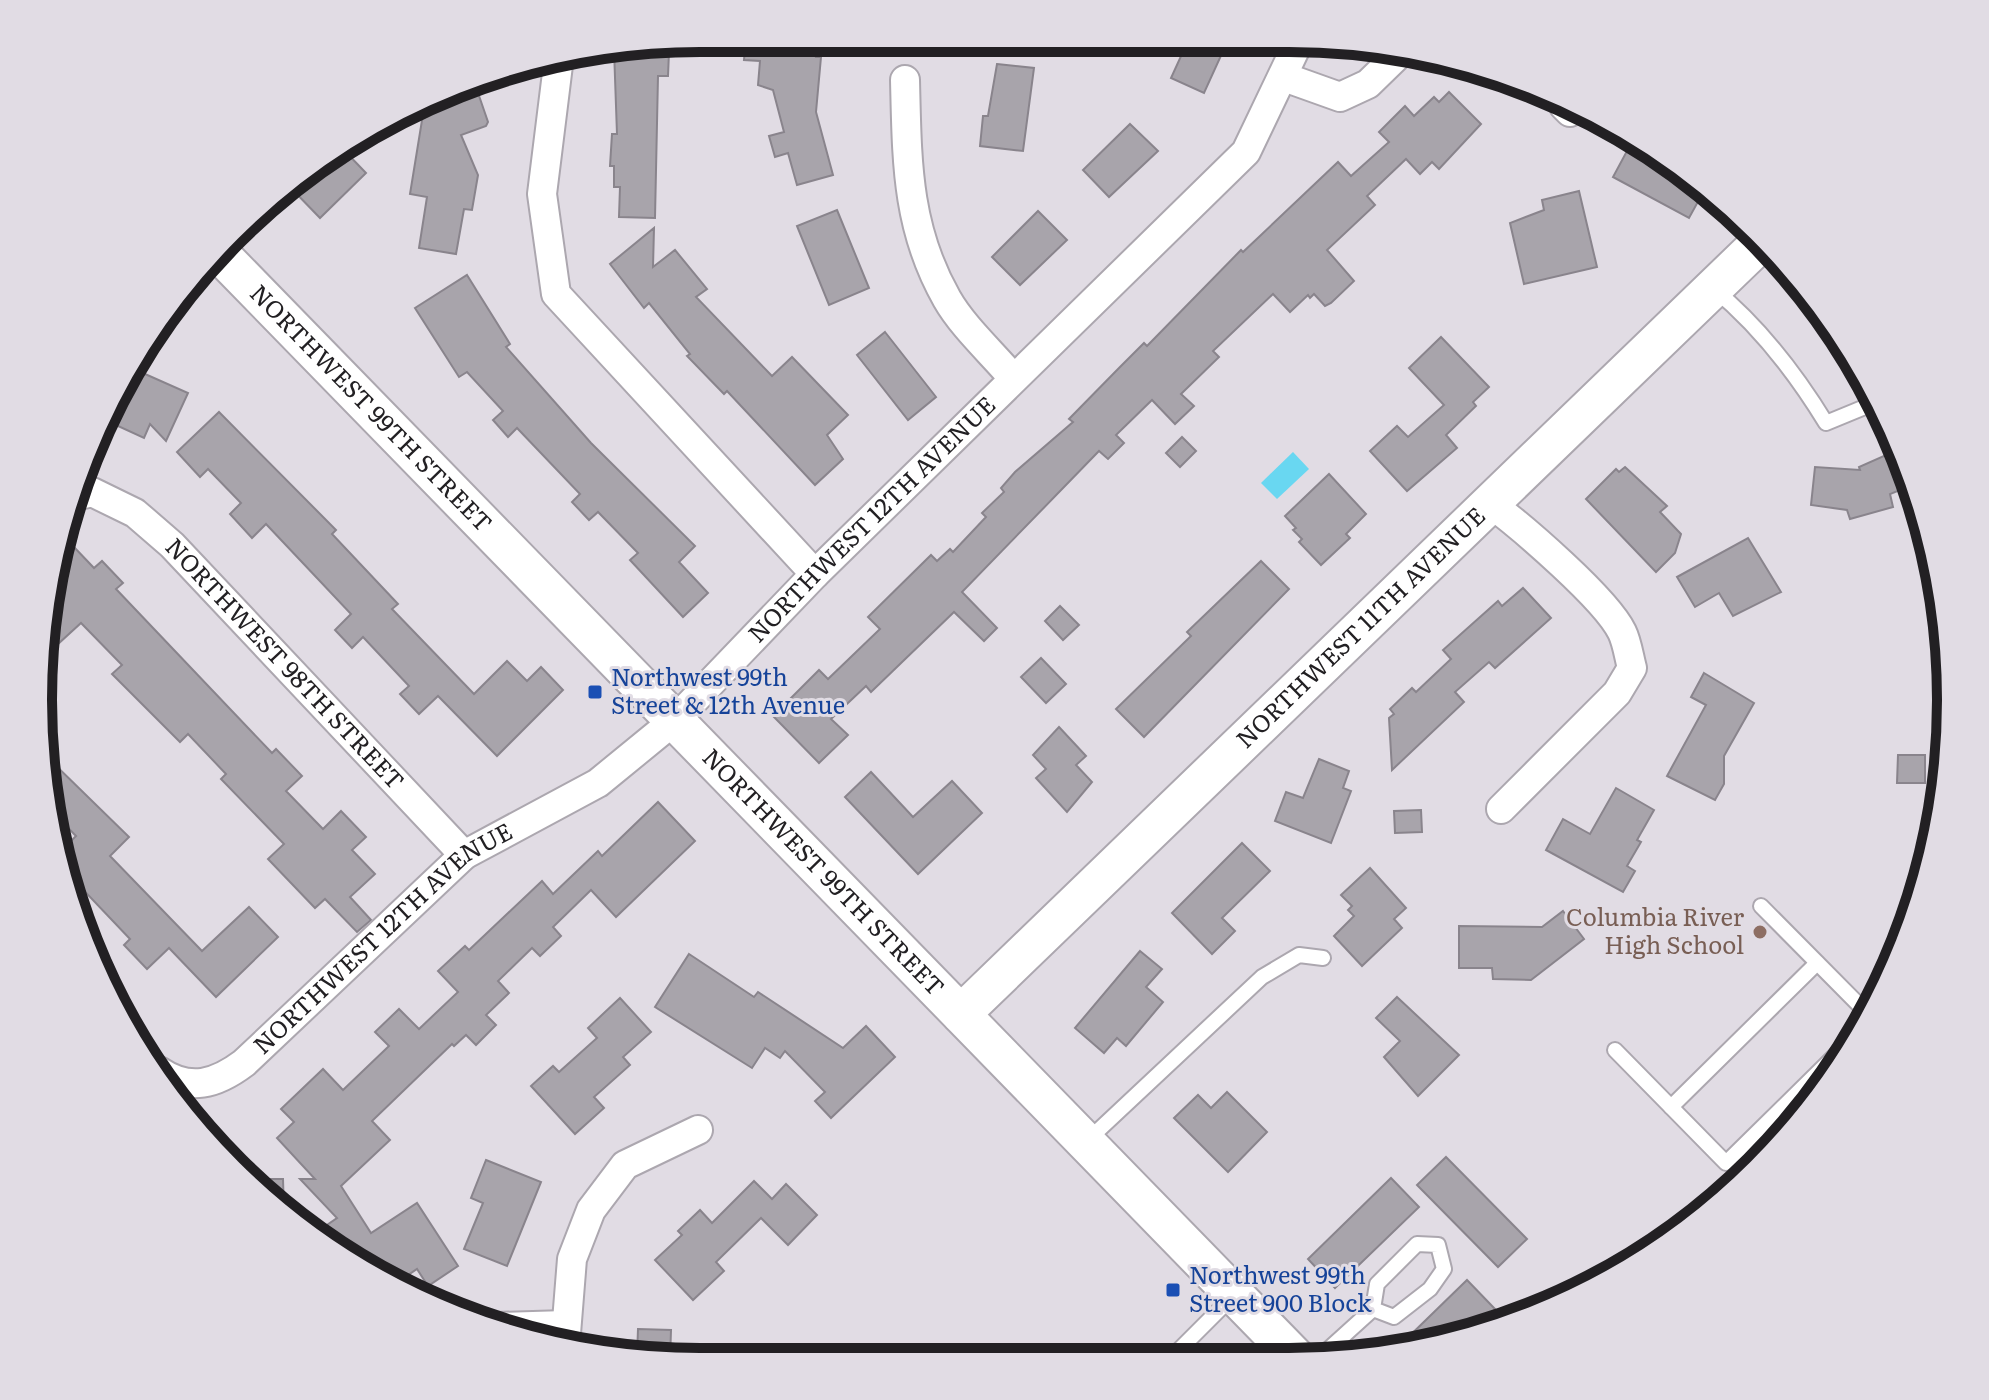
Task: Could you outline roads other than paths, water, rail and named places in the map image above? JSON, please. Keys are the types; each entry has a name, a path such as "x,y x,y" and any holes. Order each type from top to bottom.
{"main road":[{"name":"NORTHWEST 11TH AVENUE","path":"961,1014 1754,249"},
{"name":"NORTHWEST 99TH STREET","path":"225,260 1286,1348"}],"street":[{"name":"NORTHWEST 12TH AVENUE","path":"175,1080 197,1084 223,1079 244,1063 464,855 598,783 675,720 815,574 1246,152 1294,52"},
{"path":"1284,77 1340,97 1368,84 1392,61"},
{"path":"558,68 542,194 556,294 815,574"},
{"path":"905,80 907,182 919,238 948,301 1013,378"},
{"name":"NORTHWEST 98TH STREET","path":"85,494 135,513 172,545 464,855"},
{"path":"1491,504 1518,524 1603,606 1622,632 1632,668 1617,693 1501,809"},
{"path":"566,1334 572,1259 591,1210 625,1165 698,1130"}],"lane":[{"path":"1713,288 1737,308 1803,385 1826,423 1866,406"},
{"path":"1761,906 1860,1006"},
{"path":"1084,1143 1262,977 1299,955 1323,958"},
{"path":"1671,1107 1817,963"},
{"path":"1615,1050 1726,1163 1821,1069"},
{"path":"1331,1347 1373,1309 1377,1284 1417,1244 1438,1245 1444,1269 1430,1289 1394,1317 1373,1309"},
{"path":"1181,1348 1234,1296"}],"water":[{"path":"1293,452 1309,469 1277,499 1261,483"}],"place":[{"name":"Northwest 99th Street & 12th Avenue","path":"595,692"},
{"name":"Columbia River High School","path":"1760,932"},
{"name":"Northwest 99th Street 900 Block","path":"1173,1290"}]}
